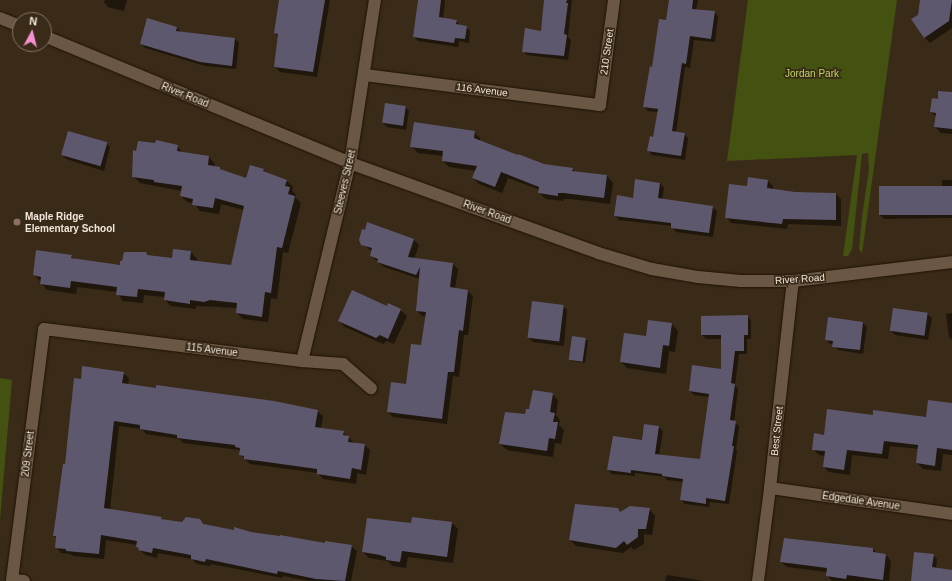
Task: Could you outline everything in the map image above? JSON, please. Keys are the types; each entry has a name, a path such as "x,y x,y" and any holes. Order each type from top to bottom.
{"street":[{"name":"Steeves Street","path":"302,361 350,163 365,75 375,0"},
{"name":"210 Street","path":"600,105 614,0"},
{"path":"0,18 12,23"},
{"name":"River Road","path":"52,39 350,163 598,253 652,269 698,277 741,281 793,281 952,262"},
{"name":"116 Avenue","path":"365,75 600,105"},
{"name":"Best Street","path":"758,581 793,281"},
{"name":"115 Avenue","path":"44,329 302,361 343,364 371,388"},
{"name":"209 Street","path":"18,580 44,329"},
{"name":"Edgedale Avenue","path":"770,488 952,514"}],"green space":[{"name":"Jordan Park","path":"748,0 897,0 862,254 859,249 869,169 868,153 862,154 852,249 848,256 843,256 857,155 727,161"},
{"path":"0,378 12,380 0,520"}],"building":[{"path":"279,0 325,0 313,72 274,67 278,34 274,33"},
{"path":"418,0 441,0 439,17 457,20 456,24 467,26 465,39 455,38 454,43 413,37"},
{"path":"544,0 567,0 566,3 568,3 564,34 567,35 564,56 522,52 525,28 541,31"},
{"path":"669,0 693,0 692,9 715,11 711,39 690,36 686,64 682,63 672,131 685,133 681,156 647,151 650,136 653,137 658,109 643,107 650,66 652,67 659,19 666,20"},
{"path":"920,0 952,0 949,21 924,38 911,19 918,15"},
{"path":"147,18 177,27 176,31 235,38 232,66 200,62 140,44"},
{"path":"938,91 952,92 952,129 934,127 936,113 930,112 932,98 938,99"},
{"path":"385,103 406,106 403,126 382,123"},
{"path":"414,122 475,131 474,138 544,164 573,168 572,171 607,175 604,198 564,193 558,193 558,196 538,193 539,187 501,172 495,187 472,178 477,166 442,161 443,151 410,147"},
{"path":"68,131 107,142 101,166 61,155"},
{"path":"156,140 178,145 177,151 209,156 208,165 220,167 220,169 246,178 250,165 264,169 263,171 287,180 285,186 290,187 288,194 295,196 282,248 277,247 271,293 265,292 262,317 236,313 237,303 210,300 204,302 190,300 190,304 164,300 165,292 138,289 137,297 116,295 117,287 71,281 70,288 40,284 41,277 33,275 36,250 72,255 71,258 120,265 124,252 146,252 147,255 172,258 173,249 191,251 190,260 231,265 244,206 215,198 213,208 192,205 193,199 180,196 182,186 132,177 133,150 136,151 138,141 155,143"},
{"path":"748,177 768,180 767,188 795,192 836,193 836,220 783,219 782,224 725,218 729,184 747,186"},
{"path":"635,179 660,183 658,198 713,206 709,233 671,228 671,223 614,216 617,195 633,198"},
{"path":"879,186 952,186 952,215 879,215"},
{"path":"367,222 414,239 408,257 453,263 450,287 468,290 463,331 459,330 454,372 448,372 442,419 387,412 391,382 406,384 411,344 421,345 426,312 416,311 420,267 416,275 377,262 378,259 370,256 372,248 361,245 359,240 362,229 365,230"},
{"path":"352,290 387,306 388,303 401,309 388,339 380,335 376,338 338,321"},
{"path":"532,301 564,305 559,342 527,338"},
{"path":"893,308 928,313 924,336 890,331"},
{"path":"748,315 748,335 744,335 744,351 735,351 731,383 735,384 730,420 736,421 732,446 734,446 725,501 706,498 706,504 680,500 683,479 662,476 662,474 631,470 631,473 607,470 613,436 642,440 644,424 659,426 655,454 700,459 709,394 689,391 692,365 721,369 721,335 701,335 701,316"},
{"path":"828,317 863,322 860,350 832,347 833,341 825,340"},
{"path":"648,320 672,323 669,346 663,345 660,368 620,362 624,333 646,336"},
{"path":"572,336 586,338 583,362 569,360"},
{"path":"82,366 124,372 122,383 156,388 156,385 274,401 318,410 315,427 344,431 343,435 349,436 348,442 365,444 361,470 352,468 350,479 317,474 317,469 244,459 244,456 239,455 240,448 235,447 235,445 177,438 177,435 140,429 140,425 114,421 104,508 162,517 161,519 182,522 186,517 200,519 203,524 234,530 234,527 251,532 280,535 325,543 325,541 352,545 345,581 316,579 278,571 277,574 206,559 205,562 191,559 191,555 153,548 152,553 138,550 139,548 136,547 137,541 101,535 99,554 66,551 66,549 55,548 56,536 53,536 63,464 65,464 74,378 81,379"},
{"path":"533,390 553,393 550,412 555,413 553,422 558,422 555,439 549,438 547,451 499,444 505,412 525,414 526,409 529,409"},
{"path":"928,400 952,403 952,450 937,448 935,466 916,463 918,445 884,441 882,454 847,450 844,470 823,467 825,451 812,450 814,433 824,435 827,409 873,415 873,410 926,417"},
{"path":"575,504 618,508 620,512 630,506 650,508 646,529 638,529 638,537 627,545 624,541 616,548 569,540"},
{"path":"412,517 452,522 447,557 402,551 400,562 386,560 386,557 380,555 362,552 367,518 411,523"},
{"path":"784,538 873,548 873,552 886,554 883,580 847,575 846,579 826,576 827,568 780,562"},
{"path":"914,552 934,554 932,567 952,570 952,581 911,581"}],"place":[{"name":"Maple Ridge Elementary School","path":"17,222"}]}
